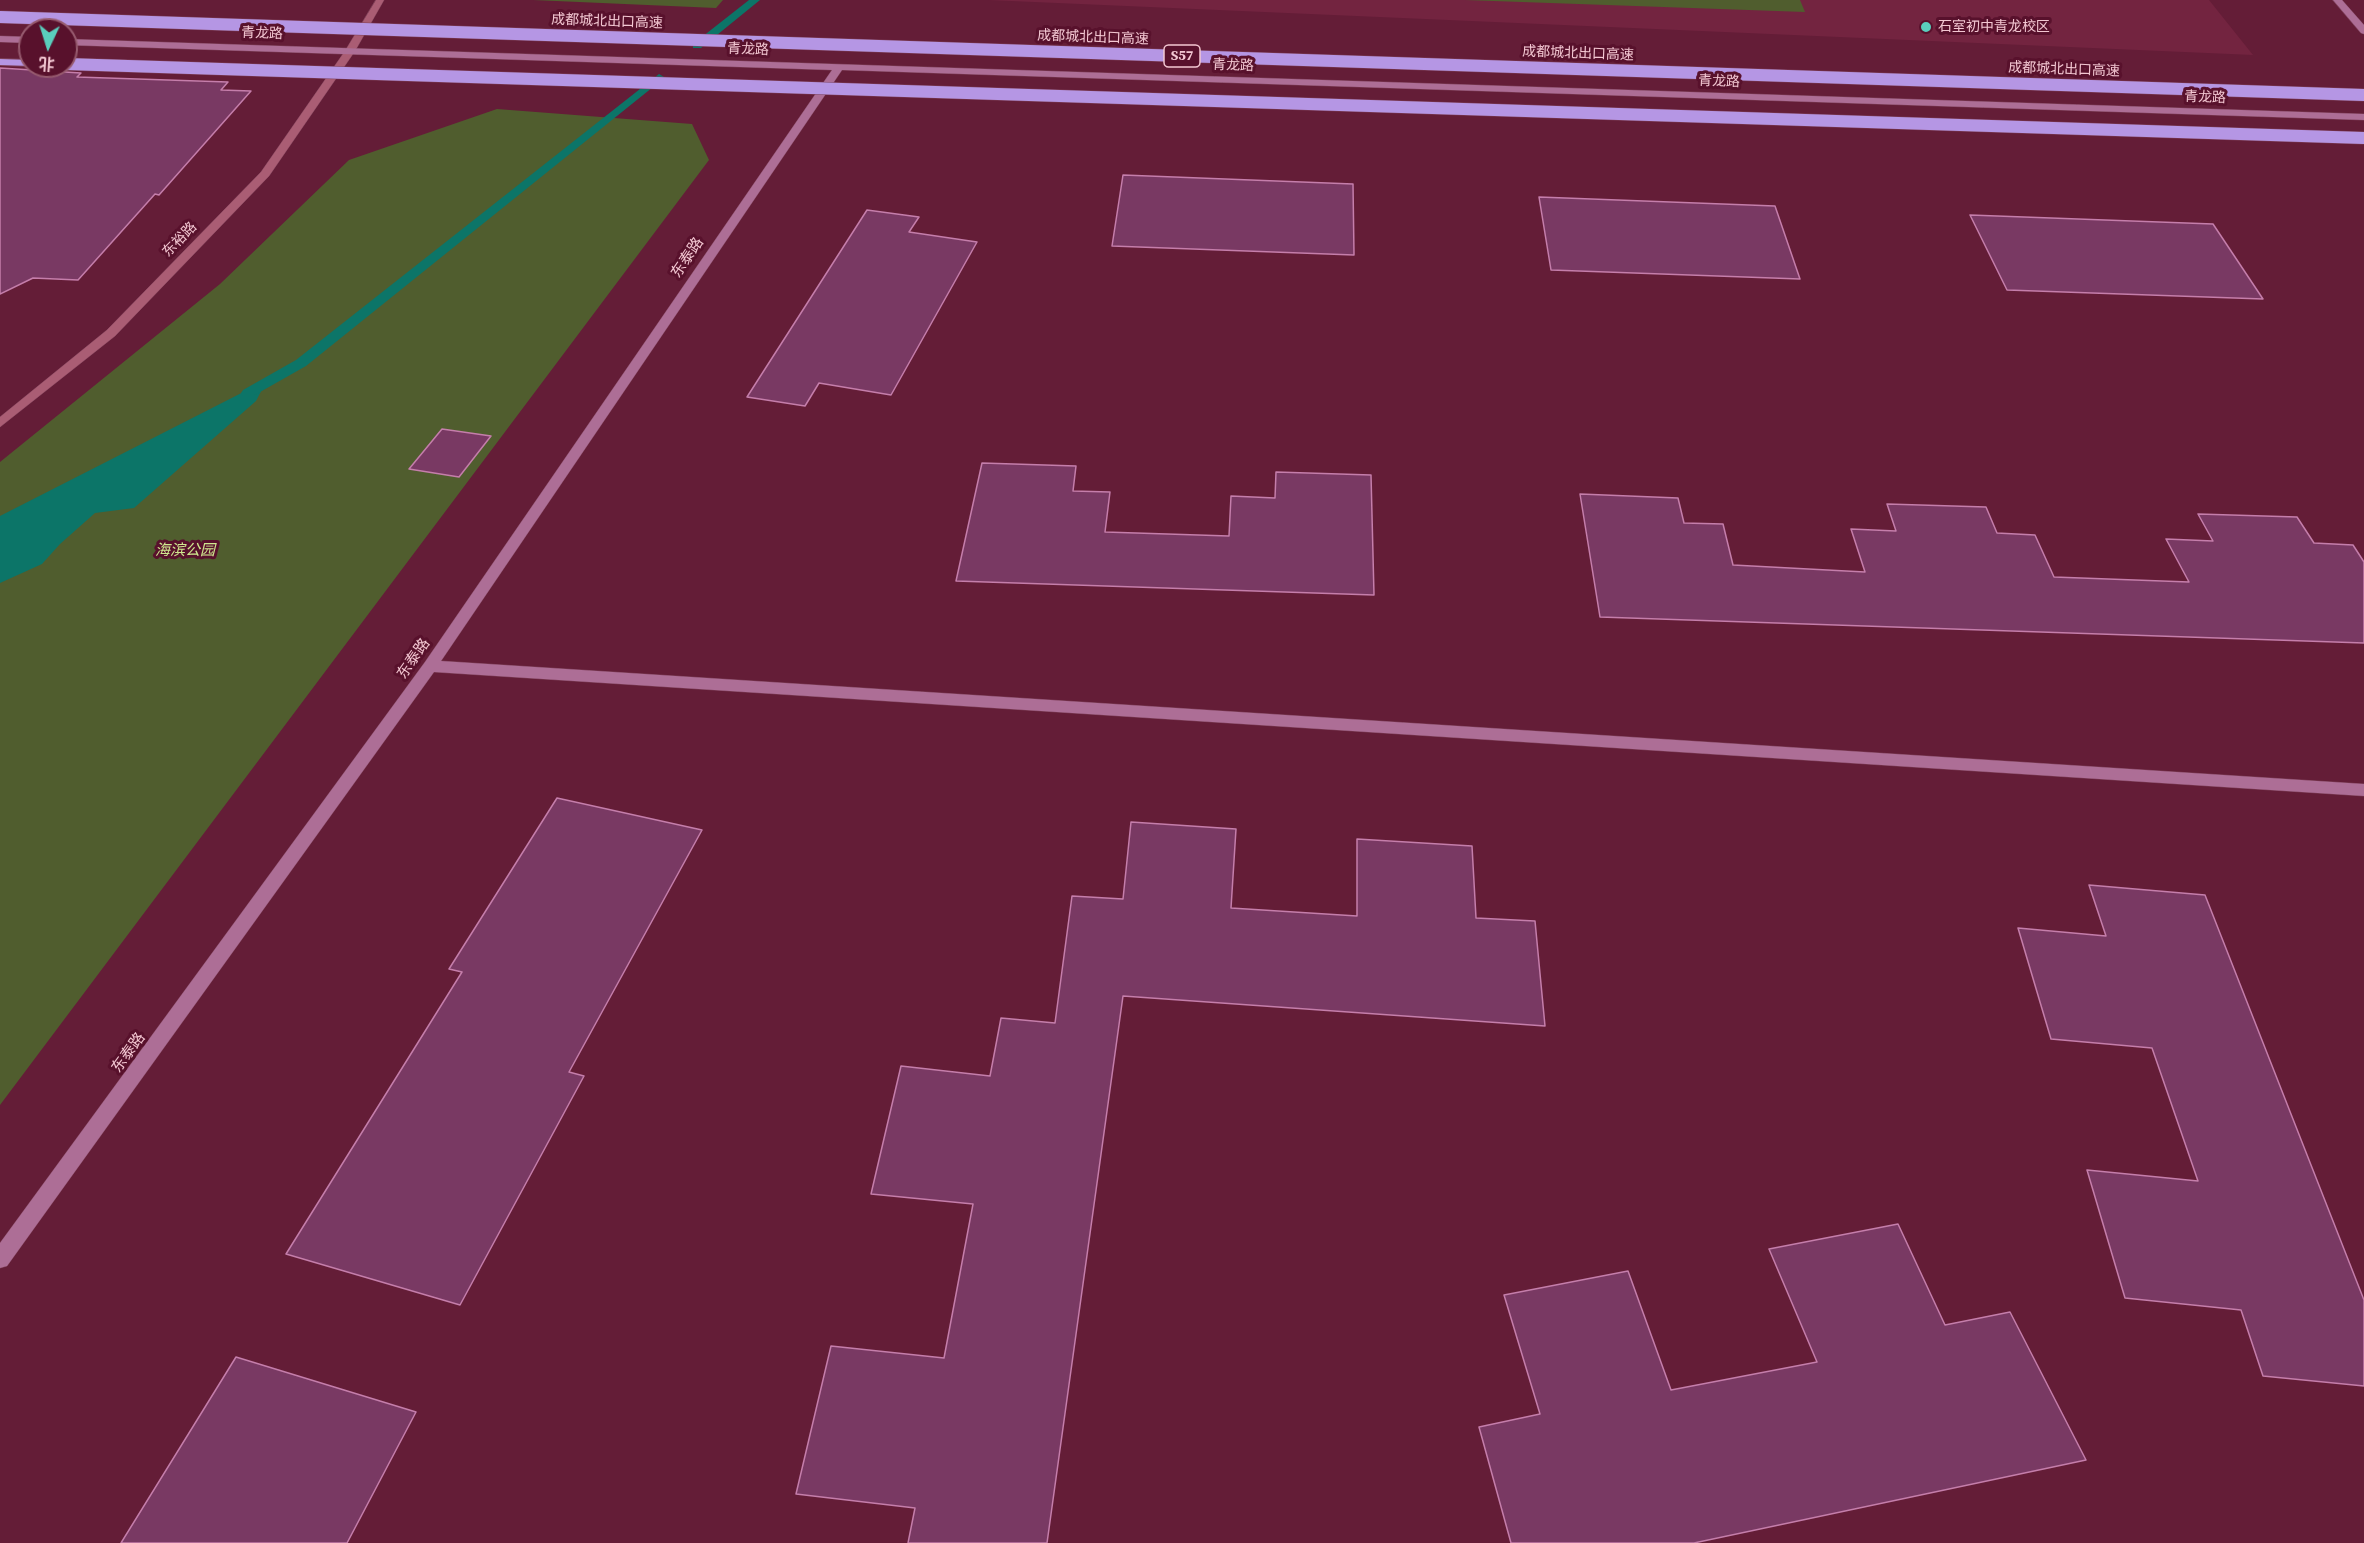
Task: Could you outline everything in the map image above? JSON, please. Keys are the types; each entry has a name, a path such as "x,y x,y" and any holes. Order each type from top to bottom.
{"highway":[{"name":"成都城北出口高速","path":"0,18 2364,95"},
{"path":"0,62 18,63"},
{"path":"78,64 2364,138"}],"street":[{"name":"东裕路","path":"0,423 111,333 265,174 350,51 380,0"},
{"path":"2337,0 2364,31"},
{"path":"0,39 18,40"},
{"name":"青龙路","path":"78,42 2364,117"},
{"name":"东泰路","path":"0,1259 430,666 839,67"},
{"path":"430,666 2364,790"}],"shaded area":[{"name":"石室初中青龙校区","path":"988,0 2209,0 2253,55"},
{"path":"267,380 256,401 134,508 95,513 60,544 42,564 0,583 0,516"}],"green space":[{"path":"533,0 723,0 716,8"},
{"path":"1465,0 1800,0 1805,12"},
{"name":"海滨公园","path":"497,109 692,124 709,160 0,1105 0,462 220,284 349,160"}],"building":[{"path":"0,68 18,69 18,78 78,77 228,82 221,90 251,91 159,195 155,194 78,280 33,278 0,294"},
{"path":"1123,175 1353,184 1354,255 1112,246"},
{"path":"1539,197 1775,206 1800,279 1551,270"},
{"path":"867,210 919,217 909,232 977,242 891,395 819,383 805,406 747,397"},
{"path":"1970,215 2213,224 2263,299 2007,290"},
{"path":"442,429 491,436 459,477 409,469"},
{"path":"982,463 1076,466 1073,491 1110,492 1105,532 1229,536 1231,496 1275,498 1276,472 1371,475 1374,595 956,581"},
{"path":"1580,494 1678,498 1684,523 1723,524 1733,565 1865,572 1851,529 1896,531 1887,504 1986,507 1997,533 2035,535 2054,577 2189,582 2166,539 2213,541 2198,514 2297,517 2314,543 2353,545 2364,562 2364,643 1600,617"},
{"path":"557,798 702,830 569,1072 584,1076 460,1305 286,1254 462,972 449,969"},
{"path":"1131,822 1236,829 1231,908 1357,916 1357,839 1472,846 1476,918 1535,921 1545,1026 1123,996 1047,1543 908,1543 915,1508 796,1494 831,1346 944,1358 973,1204 871,1194 901,1066 990,1076 1001,1018 1055,1023 1072,896 1123,899"},
{"path":"2089,885 2205,895 2364,1300 2364,1386 2263,1376 2241,1310 2125,1298 2087,1170 2198,1181 2152,1048 2051,1039 2018,928 2106,936"},
{"path":"1898,1224 1945,1325 2010,1312 2086,1460 1694,1543 1511,1543 1479,1427 1540,1414 1504,1295 1628,1271 1671,1390 1817,1362 1769,1249"},
{"path":"236,1357 416,1412 347,1543 121,1543"}],"waterway":[{"path":"697,46 755,0"},
{"path":"248,393 301,363 659,77"}],"place":[{"name":"石室初中青龙校区","path":"1926,27"}]}
